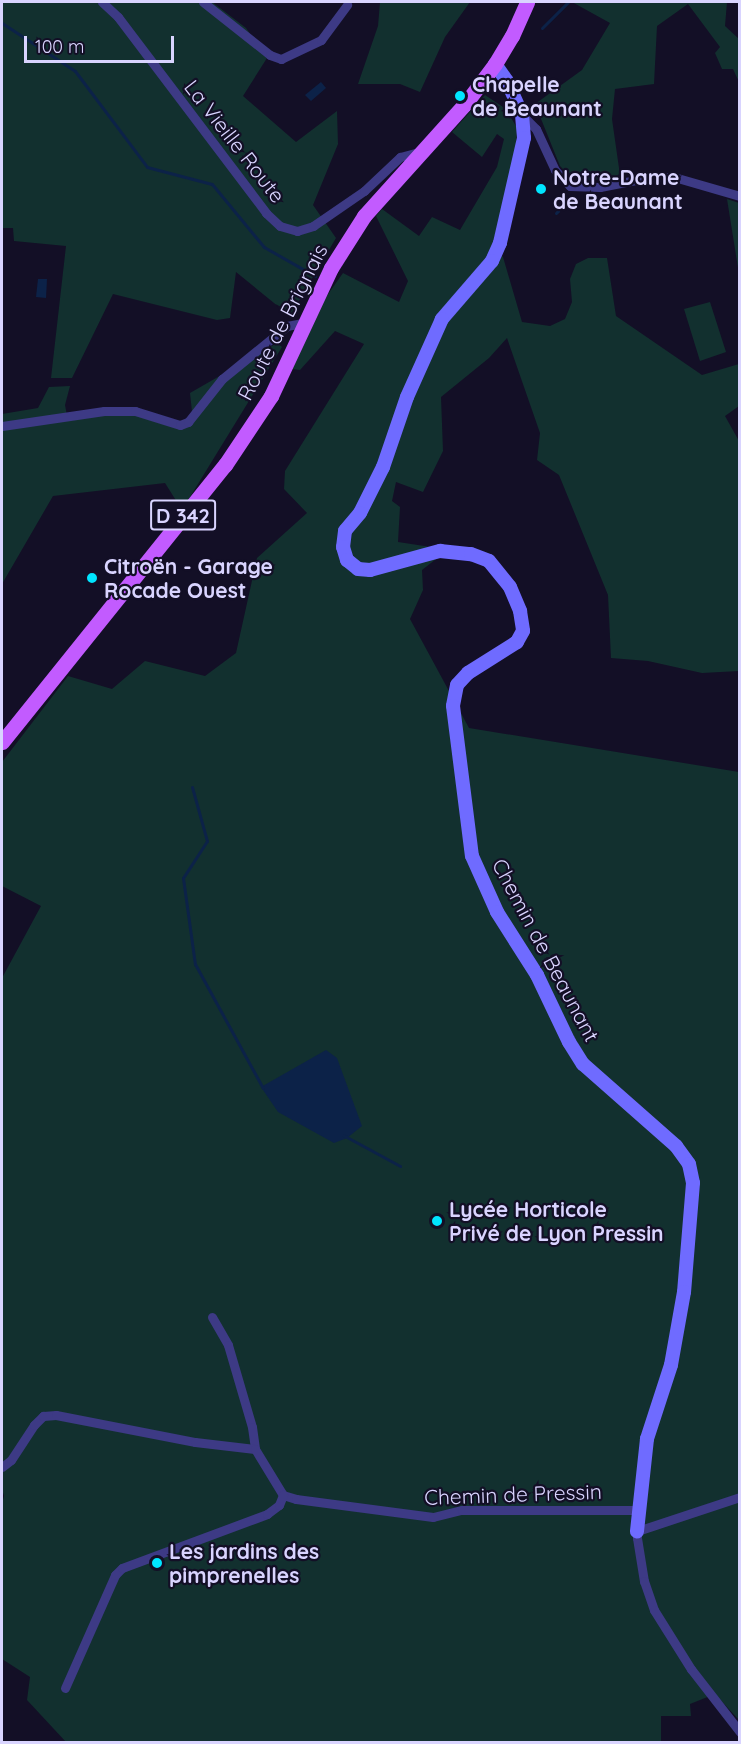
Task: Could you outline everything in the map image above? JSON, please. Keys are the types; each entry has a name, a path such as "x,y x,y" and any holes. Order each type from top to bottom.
{"main road":[{"name":"D 342","path":"423,151 465,104 495,64 512,36 527,2"},
{"name":"Route de Brignais","path":"2,742 225,465 271,396 303,323 331,268 364,216 423,151"}],"street":[{"name":"La Vieille Route","path":"102,2 118,16 266,213 280,226 297,231 313,226 364,191 400,157 423,151"},
{"path":"204,2 270,55 281,59 321,40 347,5"},
{"name":"Chemin de Beaunant","path":"495,64 507,81 522,116 524,138 521,160 500,243 492,261 442,319 407,397 383,467 360,513 345,531 343,547 346,560 358,568 370,570 440,551 471,554 489,561 510,587 520,611 523,631 517,642 468,673 457,685 453,706 472,856 497,912 537,975 584,1064 676,1146 689,1164 693,1183 681,1314 671,1365 647,1439 637,1531 644,1581 654,1610 691,1669 740,1732"},
{"path":"522,116 536,129 555,170 570,186 600,187 651,177 674,177 740,196"},
{"path":"2,426 104,411 135,411 180,424 188,422 222,379 287,326 303,323"},
{"path":"65,1688 115,1575 122,1568 267,1514 279,1505 283,1495 255,1449 252,1427 228,1345 212,1317"},
{"path":"2,1467 11,1460 34,1425 43,1416 195,1442 255,1449"},
{"name":"Chemin de Pressin","path":"283,1495 296,1499 433,1517 462,1510 638,1510"},
{"path":"637,1531 740,1497"}],"green space":[{"path":"2,2 212,2 246,28 267,58 243,96 296,142 337,111 338,144 313,205 336,238 290,316 236,272 230,318 217,320 113,294 72,378 51,378 66,246 14,241 13,228 2,228"},
{"path":"380,2 470,2 445,37 420,92 400,84 358,84 378,26"},
{"path":"572,2 727,2 725,26 739,39 739,82 733,69 722,69 715,53 720,47 688,4 657,26 654,84 615,89 612,119 620,175 590,181 580,173 571,177 560,166 535,104 582,70 610,23"},
{"path":"485,95 506,109 517,128 515,161 492,246 503,257 522,322 550,326 565,319 572,302 570,279 576,264 588,258 607,258 616,316 702,375 739,364 739,406 725,416 739,441 739,671 702,673 648,661 611,658 608,595 559,475 537,460 540,433 507,338 489,358 441,397 443,451 423,492 396,482 392,501 400,507 398,542 431,547 440,556 422,570 423,590 410,619 469,728 739,772 739,1720 715,1694 690,1704 691,1716 661,1716 661,1742 66,1742 27,1700 30,1677 2,1659 2,1503 4,1496 2,1489 2,978 41,906 2,886 2,762 68,676 112,689 145,661 205,676 236,653 257,558 307,513 284,489 285,471 364,344 335,331 300,370 292,369 321,304 343,273 399,302 408,281 376,216 382,209 419,236 432,217 460,230 497,167 504,139 497,134 482,157 452,132"},
{"path":"727,199 739,203 739,274"},
{"path":"710,302 726,352 700,361 684,309"},
{"path":"277,343 282,347 182,510 165,483 53,496 2,584 2,414 38,408 49,387 70,386 65,405 68,421 108,414 135,415 159,423 193,421 190,393"}],"water":[{"path":"321,82 326,88 311,101 305,95"},
{"path":"38,279 47,279 46,298 36,297"},
{"path":"326,1050 337,1058 362,1126 347,1138 334,1143 278,1112 261,1087"}],"waterway":[{"path":"542,28 568,2"},
{"path":"2,23 75,71 147,167 212,184 264,247 315,276"},
{"path":"192,787 207,841 183,878 195,964 263,1088"},
{"path":"343,1135 400,1166"}],"place":[{"name":"Chapelle de Beaunant","path":"460,96"},
{"name":"Notre-Dame de Beaunant","path":"541,189"},
{"name":"Citroën - Garage Rocade Ouest","path":"92,578"},
{"name":"Lycée Horticole Privé de Lyon Pressin","path":"437,1221"},
{"name":"Les jardins des pimprenelles","path":"157,1563"}]}
